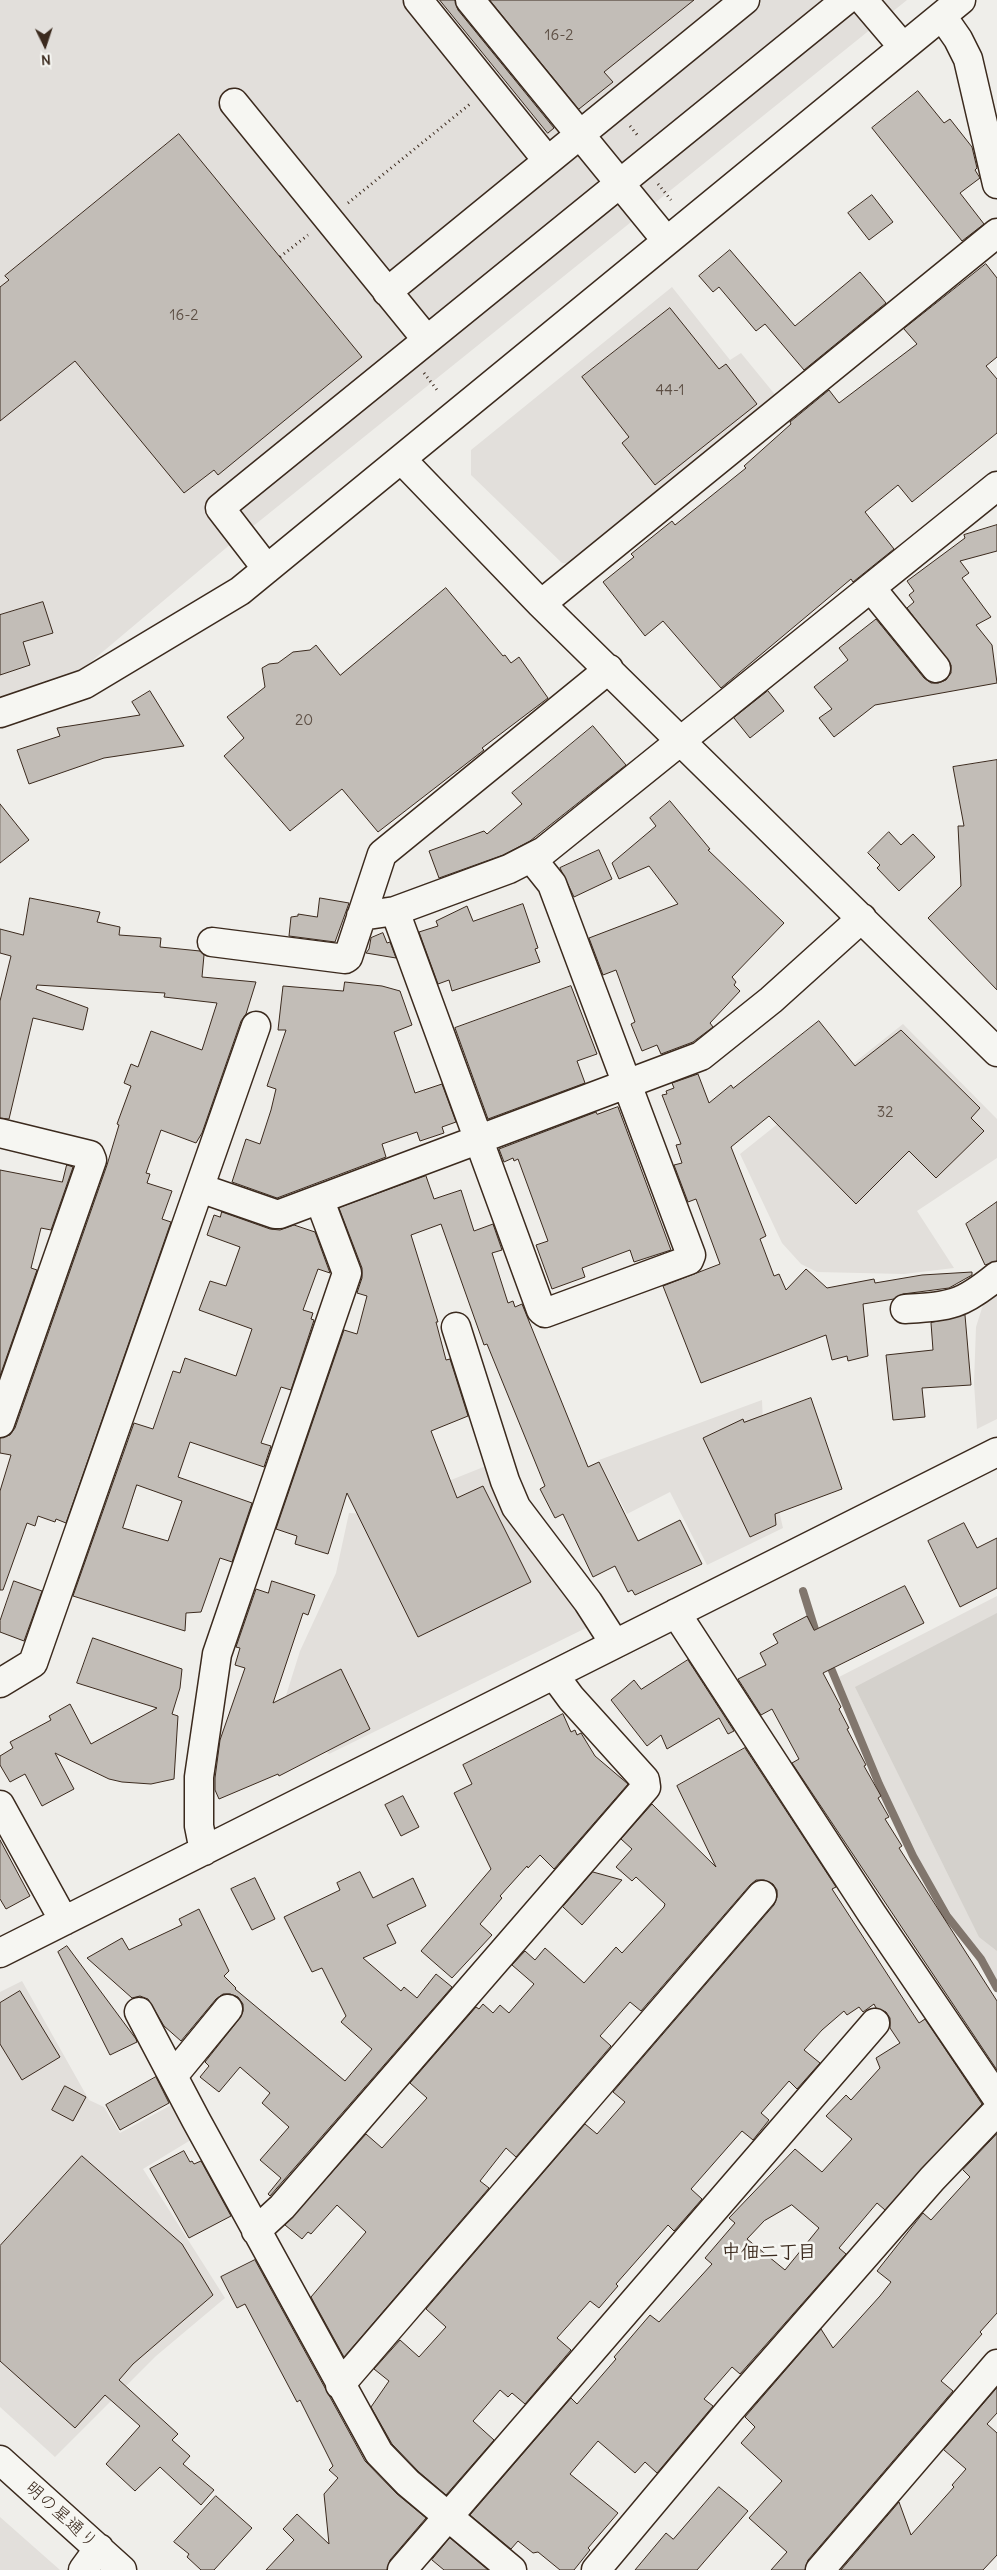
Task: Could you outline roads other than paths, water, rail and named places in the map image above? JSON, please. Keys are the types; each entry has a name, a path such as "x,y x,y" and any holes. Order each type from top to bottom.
{"street":[{"path":"418,0 547,160"},
{"path":"470,0 666,240"},
{"path":"387,292 745,0"},
{"path":"267,569 220,508 846,0"},
{"path":"863,0 902,47"},
{"path":"0,713 68,691 100,676 240,591 402,460 666,240 952,8 958,39 968,59 994,155 997,184"},
{"path":"234,103 427,340"},
{"path":"542,604 997,233"},
{"path":"402,460 542,604 997,1052"},
{"path":"361,916 394,911 532,859 997,486"},
{"path":"871,588 936,668"},
{"path":"212,942 345,959 348,957 382,854 609,670"},
{"path":"394,911 541,1310 545,1313 689,1260 691,1256 552,884 532,859"},
{"path":"200,1188 274,1214 320,1200 710,1051 772,1000 862,918"},
{"path":"0,1682 33,1663 256,1026"},
{"path":"0,1133 90,1155 92,1160 0,1423"},
{"path":"204,1850 198,1826 199,1777 218,1654 347,1273 320,1200"},
{"path":"905,1310 953,1305 962,1301 997,1276"},
{"path":"456,1327 516,1507 588,1602 615,1644"},
{"path":"0,1953 997,1452"},
{"path":"676,1613 866,1906 997,2098"},
{"path":"256,2231 289,2200 646,1787 646,1780 571,1698 554,1675"},
{"path":"0,1805 64,1921"},
{"path":"340,2385 762,1895"},
{"path":"172,2076 228,2009"},
{"path":"139,2012 340,2385 387,2464 512,2570"},
{"path":"402,2570 875,2022"},
{"path":"596,2570 730,2410 919,2194 997,2111"},
{"path":"820,2570 997,2364"},
{"name":"明の星通り","path":"0,2460 91,2559 122,2570"}],"waterway":[{"path":"803,1591 818,1639"},
{"path":"828,1661 879,1784 913,1856 947,1916 981,1959 997,1988"}],"district":[{"name":"中佃二丁目","path":"769,2253"}]}
